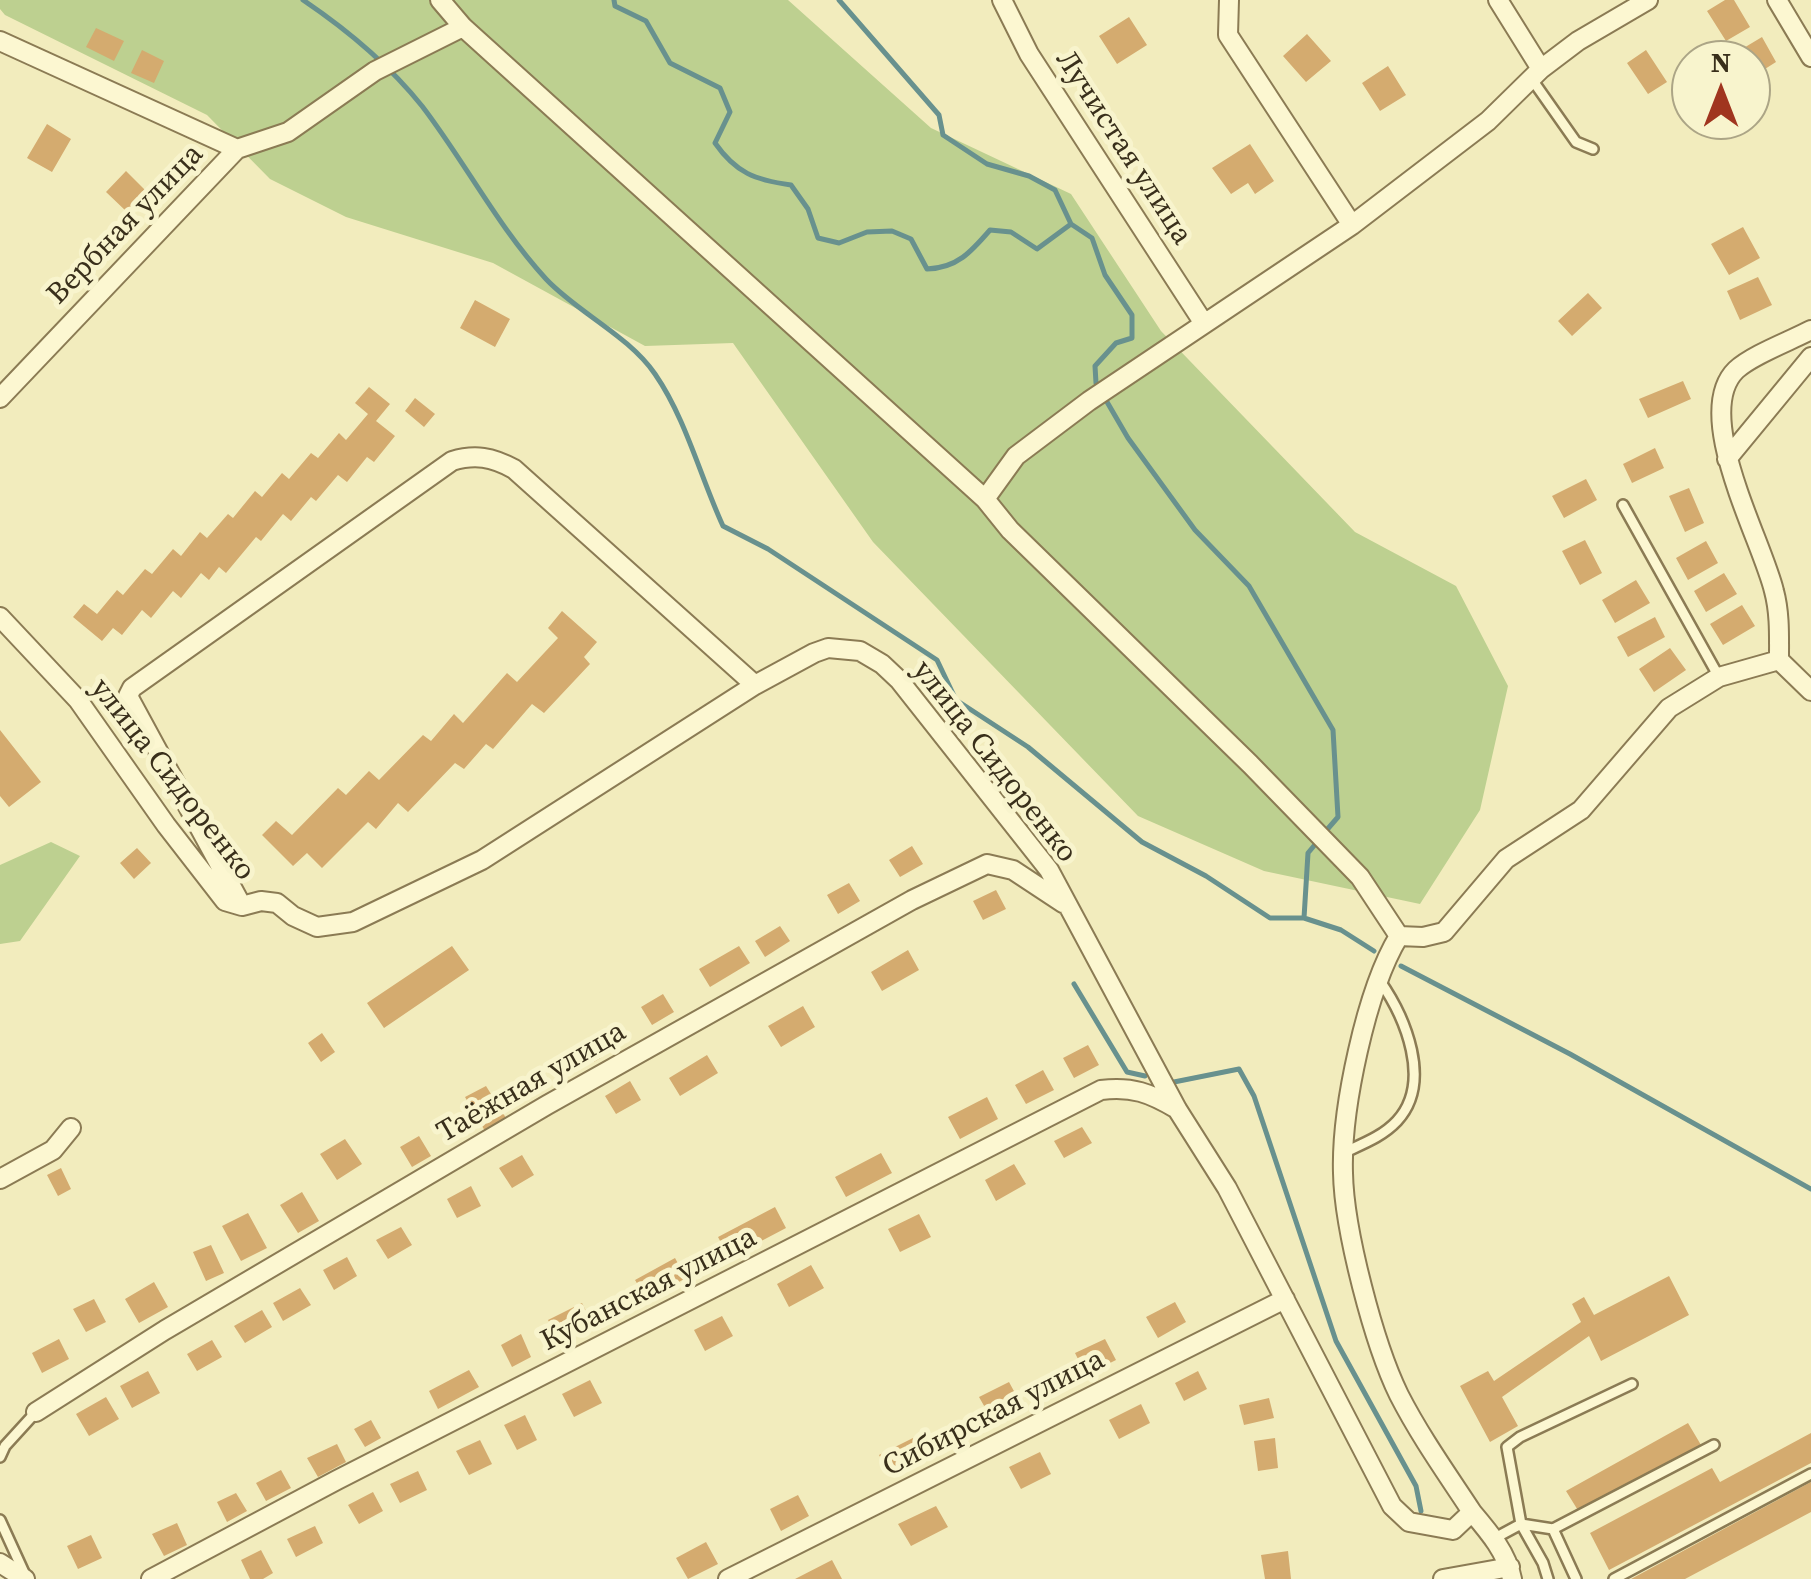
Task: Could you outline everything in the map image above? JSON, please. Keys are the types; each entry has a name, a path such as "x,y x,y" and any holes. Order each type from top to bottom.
{"street":[{"path":"440,0 463,27 985,499 1010,530 1331,846 1360,877 1399,936"},
{"name":"Лучистая улица","path":"1002,0 1030,54 1203,322"},
{"path":"1230,0 1226,13 1228,35 1352,225"},
{"path":"1498,0 1536,74"},
{"path":"985,499 1016,456 1203,322 1352,225 1488,120 1578,41 1648,0"},
{"path":"1777,0 1811,58"},
{"path":"237,148 288,132 376,71 463,27"},
{"name":"Вербная улица","path":"0,41 237,148 0,398"},
{"path":"1811,330 1736,370 1724,390 1722,432 1727,459 1774,591 1780,627 1779,660 1811,691"},
{"path":"1727,459 1811,357"},
{"path":"242,906 128,696 132,688 452,461 480,456 514,469 755,685"},
{"name":"улица Сидоренко","path":"0,617 78,700 225,901 242,906 261,901 277,903 306,924 317,927 353,922 482,860 755,685 828,648 860,651 882,664 899,680 1050,870 1177,1110 1227,1188 1392,1506 1409,1522 1452,1530 1472,1512"},
{"path":"1399,936 1444,932 1506,859 1581,810 1669,708 1718,677 1779,660"},
{"name":"Таёжная улица","path":"36,1412 165,1330 546,1105 912,900 987,864 1013,870 1065,904"},
{"path":"1399,936 1388,954 1360,1040 1342,1153 1350,1225 1387,1366 1418,1429 1472,1512 1494,1538 1511,1573 1443,1579"},
{"name":"Кубанская улица","path":"152,1579 354,1471 1101,1090 1124,1087 1148,1092 1177,1110"},
{"path":"0,1179 53,1150 71,1128"},
{"name":"Сибирская улица","path":"728,1579 1285,1299"},
{"path":"0,1563 26,1579"}],"lane":[{"path":"1536,74 1576,142 1593,149"},
{"path":"1623,505 1718,677"},
{"path":"1342,1153 1378,1138 1399,1120 1411,1098 1411,1046 1396,1004 1380,981"},
{"path":"1548,1579 1543,1562 1521,1524 1507,1447 1520,1437 1632,1384"},
{"path":"0,1457 36,1412"},
{"path":"1494,1538 1521,1524 1553,1529 1714,1445"},
{"path":"1614,1579 1811,1474"},
{"path":"0,1520 26,1579"},
{"path":"1553,1529 1576,1579"}],"green space":[{"path":"0,0 788,0 931,128 1071,194 1161,331 1355,532 1456,586 1508,686 1480,810 1420,904 1264,871 1138,816 873,542 733,343 645,346 493,263 346,217 270,179 207,115 5,15"},
{"path":"51,842 80,856 20,941 0,944 0,865"}],"building":[{"path":"1725,0 1734,0 1750,27 1725,40 1707,11"},
{"path":"1129,17 1147,45 1117,64 1099,36"},
{"path":"96,28 124,41 114,61 86,47"},
{"path":"1307,34 1331,61 1306,82 1283,56"},
{"path":"142,50 164,61 154,83 131,73"},
{"path":"1646,50 1667,82 1648,94 1627,63"},
{"path":"1388,66 1406,95 1380,111 1362,83"},
{"path":"47,124 71,139 52,172 27,158"},
{"path":"1250,144 1274,181 1255,194 1248,183 1231,194 1212,168"},
{"path":"126,171 147,192 128,213 106,192"},
{"path":"1743,227 1760,258 1729,275 1711,244"},
{"path":"1758,277 1772,305 1740,320 1727,291"},
{"path":"1588,293 1602,308 1572,336 1558,321"},
{"path":"475,300 510,319 495,347 460,328"},
{"path":"1683,381 1691,399 1648,418 1639,399"},
{"path":"369,387 390,404 376,421 395,436 374,462 367,457 347,482 338,475 316,501 311,497 291,521 283,514 261,541 256,537 226,573 219,567 209,580 201,573 181,598 173,591 151,618 142,610 122,635 113,628 102,641 73,617 84,604 97,614 117,590 123,595 145,569 152,574 173,549 181,556 200,532 207,538 228,514 233,518 255,491 262,497 282,473 289,479 311,453 318,458 339,433 346,440 368,414 355,403"},
{"path":"415,398 435,414 424,427 405,411"},
{"path":"1655,448 1664,468 1632,483 1623,464"},
{"path":"1586,479 1597,500 1564,518 1552,496"},
{"path":"1689,488 1704,523 1685,532 1669,496"},
{"path":"1585,540 1602,573 1580,585 1562,551"},
{"path":"1706,541 1718,563 1688,580 1676,558"},
{"path":"1724,573 1737,594 1706,612 1694,591"},
{"path":"1636,580 1650,603 1615,623 1602,600"},
{"path":"1742,605 1755,626 1723,645 1710,624"},
{"path":"562,611 597,642 584,657 590,664 544,713 532,704 493,749 486,744 464,769 455,763 408,812 398,803 376,829 368,822 322,868 307,853 293,866 262,835 276,821 292,835 338,788 346,795 369,771 379,780 423,735 431,741 454,714 463,723 507,673 517,682 558,638 548,628"},
{"path":"1655,617 1665,637 1628,657 1617,637"},
{"path":"1670,648 1686,670 1654,692 1639,669"},
{"path":"0,730 41,782 9,807 0,796"},
{"path":"912,846 923,864 900,877 889,860"},
{"path":"137,848 151,863 134,879 120,863"},
{"path":"849,883 860,901 838,914 827,895"},
{"path":"996,890 1006,909 983,920 973,901"},
{"path":"780,926 790,941 765,957 755,941"},
{"path":"452,946 469,970 384,1028 367,1003"},
{"path":"739,946 750,963 710,987 699,969"},
{"path":"908,950 919,970 882,991 871,972"},
{"path":"663,994 674,1012 652,1025 641,1007"},
{"path":"803,1006 815,1027 781,1047 768,1026"},
{"path":"322,1033 335,1052 321,1062 308,1043"},
{"path":"605,1033 615,1049 594,1062 583,1046"},
{"path":"1088,1045 1099,1065 1074,1078 1063,1058"},
{"path":"707,1055 718,1073 680,1096 669,1078"},
{"path":"1043,1070 1054,1090 1026,1104 1015,1085"},
{"path":"630,1081 641,1100 616,1114 605,1096"},
{"path":"486,1086 506,1118 485,1131 465,1097"},
{"path":"987,1097 998,1119 960,1139 948,1117"},
{"path":"1082,1127 1092,1143 1064,1158 1054,1141"},
{"path":"419,1136 431,1156 412,1167 400,1147"},
{"path":"345,1139 362,1164 337,1180 320,1154"},
{"path":"881,1153 892,1173 846,1197 835,1177"},
{"path":"522,1155 534,1175 512,1188 499,1168"},
{"path":"1014,1164 1026,1184 996,1201 985,1180"},
{"path":"61,1168 71,1189 58,1196 47,1175"},
{"path":"471,1186 481,1206 457,1218 447,1199"},
{"path":"302,1192 319,1221 298,1233 280,1205"},
{"path":"775,1207 786,1228 729,1258 718,1237"},
{"path":"248,1213 267,1248 241,1261 222,1226"},
{"path":"919,1214 931,1237 900,1252 888,1229"},
{"path":"401,1227 412,1245 388,1259 376,1240"},
{"path":"211,1245 224,1273 206,1281 193,1252"},
{"path":"347,1257 357,1276 334,1290 323,1270"},
{"path":"675,1258 686,1278 647,1300 635,1280"},
{"path":"811,1265 824,1288 789,1307 777,1284"},
{"path":"1669,1276 1689,1315 1601,1361 1589,1336 1502,1397 1518,1426 1490,1442 1460,1386 1488,1371 1494,1381 1581,1322 1572,1304 1584,1297 1594,1315"},
{"path":"154,1282 168,1307 139,1323 125,1299"},
{"path":"300,1288 311,1305 283,1321 273,1303"},
{"path":"94,1299 106,1322 86,1332 73,1309"},
{"path":"1175,1302 1186,1322 1158,1338 1146,1317"},
{"path":"582,1303 594,1326 560,1343 548,1320"},
{"path":"262,1310 272,1327 245,1343 234,1326"},
{"path":"722,1316 733,1336 705,1351 694,1330"},
{"path":"521,1334 531,1357 512,1367 501,1345"},
{"path":"59,1339 69,1359 42,1373 32,1353"},
{"path":"1105,1339 1116,1360 1086,1375 1075,1353"},
{"path":"212,1340 222,1357 197,1371 187,1354"},
{"path":"469,1370 479,1387 438,1409 429,1391"},
{"path":"148,1371 160,1393 132,1408 120,1386"},
{"path":"1198,1371 1207,1389 1184,1401 1175,1383"},
{"path":"590,1380 602,1403 574,1417 562,1394"},
{"path":"1009,1382 1021,1404 991,1418 979,1397"},
{"path":"106,1397 119,1419 89,1436 76,1414"},
{"path":"1269,1398 1274,1418 1244,1425 1239,1405"},
{"path":"1141,1404 1150,1423 1119,1439 1109,1420"},
{"path":"525,1415 537,1440 517,1450 504,1425"},
{"path":"371,1420 381,1438 365,1447 354,1429"},
{"path":"1688,1423 1701,1445 1579,1512 1566,1491"},
{"path":"1811,1433 1811,1463 1609,1570 1590,1533 1712,1468 1720,1482"},
{"path":"913,1438 925,1461 891,1477 879,1455"},
{"path":"1275,1438 1278,1468 1258,1471 1254,1441"},
{"path":"480,1440 492,1464 469,1475 456,1451"},
{"path":"337,1444 346,1462 318,1477 307,1458"},
{"path":"1040,1452 1051,1474 1021,1489 1009,1467"},
{"path":"281,1470 291,1488 266,1501 256,1483"},
{"path":"418,1471 427,1490 400,1503 390,1484"},
{"path":"1811,1482 1811,1512 1685,1579 1631,1579"},
{"path":"373,1492 383,1511 359,1524 348,1505"},
{"path":"236,1493 247,1511 227,1522 217,1502"},
{"path":"798,1495 809,1516 781,1531 770,1509"},
{"path":"936,1506 948,1527 911,1546 898,1524"},
{"path":"177,1523 187,1545 164,1556 152,1534"},
{"path":"315,1526 323,1543 296,1557 287,1539"},
{"path":"91,1535 102,1558 78,1569 67,1546"},
{"path":"706,1542 718,1564 688,1579 676,1558"},
{"path":"261,1550 273,1573 263,1579 250,1579 241,1560"},
{"path":"1288,1551 1291,1579 1265,1579 1261,1555"},
{"path":"832,1560 842,1579 795,1579"}],"waterway":[{"path":"303,0 351,35 396,76 422,106 512,238 546,279 644,360 666,391 723,526 768,549 937,660 956,700 1028,747 1142,842 1206,876 1270,918 1304,918 1341,930 1374,951"},
{"path":"614,0 615,6 646,21 670,63 720,88 730,112 715,143 747,173 791,185 808,209 818,238 839,243 867,232 892,231 911,239 927,269 947,266 963,257 990,230 1011,232 1037,249 1071,224"},
{"path":"839,0 939,115 943,135 987,164 1029,176 1055,190 1071,224 1092,238 1105,275 1132,315 1132,338 1116,343 1095,366 1096,383 1128,438 1195,530 1249,586 1333,730 1338,817 1325,832"},
{"path":"1304,918 1308,853 1318,841"},
{"path":"1401,966 1570,1054 1811,1189"},
{"path":"1074,984 1127,1072 1145,1076"},
{"path":"1174,1082 1239,1069 1254,1096 1336,1341 1416,1486 1421,1511"}]}
